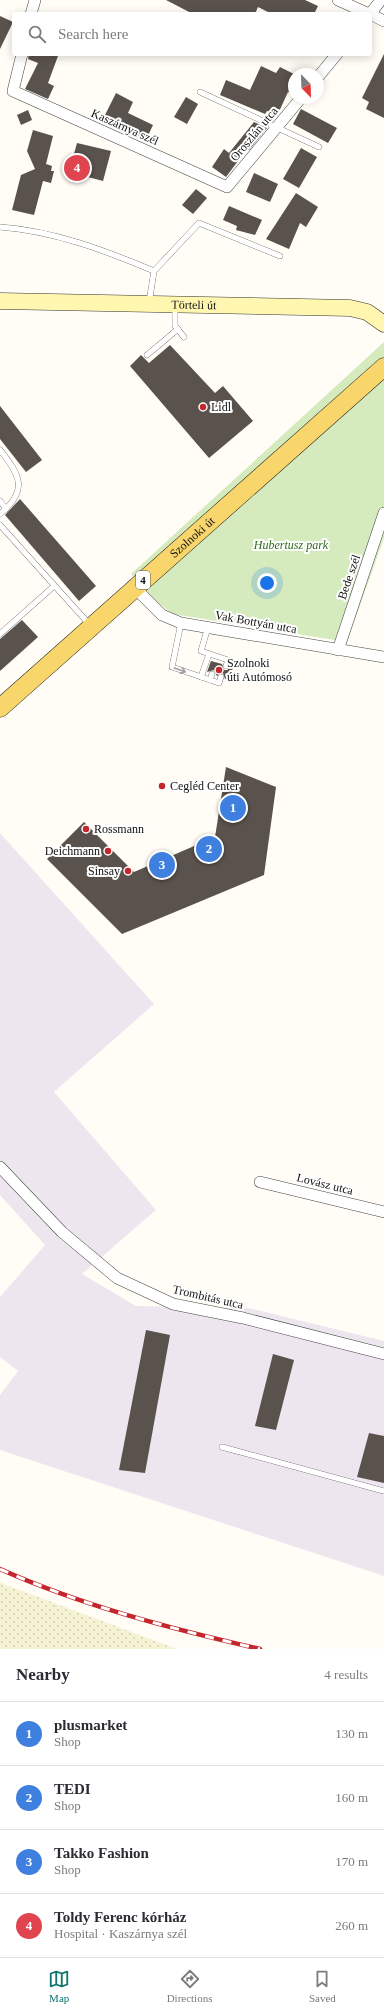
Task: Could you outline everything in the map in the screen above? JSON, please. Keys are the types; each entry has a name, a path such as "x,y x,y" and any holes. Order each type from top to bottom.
{"main road":[{"name":"Törteli út","path":"0,300 350,308 367,312 384,324"},
{"name":"Szolnoki út","path":"0,708 384,367"}],"street":[{"path":"32,12 35,0"},
{"path":"338,0 365,12"},
{"path":"372,12 382,0"},
{"path":"372,15 384,21"},
{"name":"Kaszárnya szél","path":"22,56 13,91 227,187"},
{"path":"324,70 335,56"},
{"name":"Oroszlán utca","path":"227,187 296,104"},
{"name":"Bede szél","path":"338,650 384,513"},
{"name":"Vak Bottyán utca","path":"135,588 162,615 181,623 384,657"},
{"name":"Trombitás utca","path":"0,1167 62,1232 117,1278 173,1304 243,1318 384,1354"},
{"name":"Lovász utca","path":"260,1182 384,1212"}],"lane":[{"path":"200,92 277,126 319,147"},
{"path":"149,304 154,271 199,223 280,256"},
{"path":"0,227 24,229 93,246 154,271"},
{"path":"175,305 175,326 184,336"},
{"path":"147,355 178,329"},
{"path":"0,450 15,468 18,484 17,494 12,504 0,514"},
{"path":"0,501 6,509"},
{"path":"0,525 92,626"},
{"path":"0,634 54,586"},
{"path":"181,623 172,667 201,677 211,677 219,683 222,677"},
{"path":"208,627 201,651 209,654 217,660 228,660 226,666"},
{"path":"201,677 209,654"},
{"path":"222,1447 384,1491"}],"shaded area":[{"path":"0,833 154,1004 54,1092 156,1210 82,1274 136,1306 249,1308 384,1341 384,1576 0,1450 0,1395 18,1371 0,1357 0,1297 45,1245 0,1195"},
{"path":"0,1582 9,1586 177,1649 0,1649"}],"green space":[{"name":"Hubertusz park","path":"384,342 384,538 347,642 173,614 156,601 131,574"}],"building":[{"path":"166,0 305,0 318,6 315,12 268,12 258,7 256,12 189,12"},
{"path":"0,16 12,22 12,24 0,49"},
{"path":"384,54 384,118 366,109 369,102 362,98"},
{"path":"29,56 58,56 48,83 54,86 48,99 25,89 38,63 28,59"},
{"path":"261,66 276,73 280,67 288,71 288,92 277,116 267,111 265,114 220,95 226,80 250,90"},
{"path":"116,93 133,102 128,113 153,125 145,142 102,121"},
{"path":"186,97 198,104 187,124 174,117"},
{"path":"301,109 337,128 328,143 293,124"},
{"path":"28,110 32,120 21,125 17,115"},
{"path":"254,122 267,128 249,150 247,149 226,177 212,167 224,149 229,153"},
{"path":"33,130 53,136 46,164 52,166 51,171 54,171 51,183 43,181 34,215 12,210 21,175 35,169 27,151"},
{"path":"77,143 111,151 103,181 69,172"},
{"path":"301,148 317,157 299,188 283,179"},
{"path":"254,173 278,184 270,202 246,192"},
{"path":"196,189 207,198 193,214 182,205"},
{"path":"296,193 318,207 306,227 300,223 289,249 266,239"},
{"path":"229,206 262,220 255,235 236,230 237,226 223,220"},
{"name":"Lidl","path":"170,345 215,393 223,386 253,421 209,458 130,366 141,355 149,363"},
{"path":"0,406 42,460 26,472 0,439"},
{"path":"20,499 96,586 79,601 5,515"},
{"path":"22,620 38,637 0,671 0,639"},
{"name":"Szolnoki úti Autómosó","path":"211,661 222,664 224,670 227,670 230,667 233,668 228,680 225,679 223,673 217,676 214,670 207,672"},
{"path":"226,767 276,787 264,875 122,934 47,859 84,822 134,872 215,837"},
{"path":"146,1330 170,1335 145,1473 119,1470"},
{"path":"273,1354 294,1360 276,1430 255,1426"},
{"path":"369,1433 384,1436 384,1483 357,1477"}],"railway":[{"path":"0,1569 63,1594 128,1615 161,1625 260,1649"}],"place":[{"name":"Toldy Ferenc kórház","path":"77,168"},
{"name":"Lidl","path":"203,407"},
{"name":"Szolnoki úti Autómosó","path":"219,670"},
{"name":"Cegléd Center","path":"162,786"},
{"name":"plusmarket","path":"233,808"},
{"name":"Rossmann","path":"86,829"},
{"name":"TEDI","path":"209,849"},
{"name":"Deichmann","path":"108,851"},
{"name":"Takko Fashion","path":"162,865"},
{"name":"Sinsay","path":"128,871"}]}
